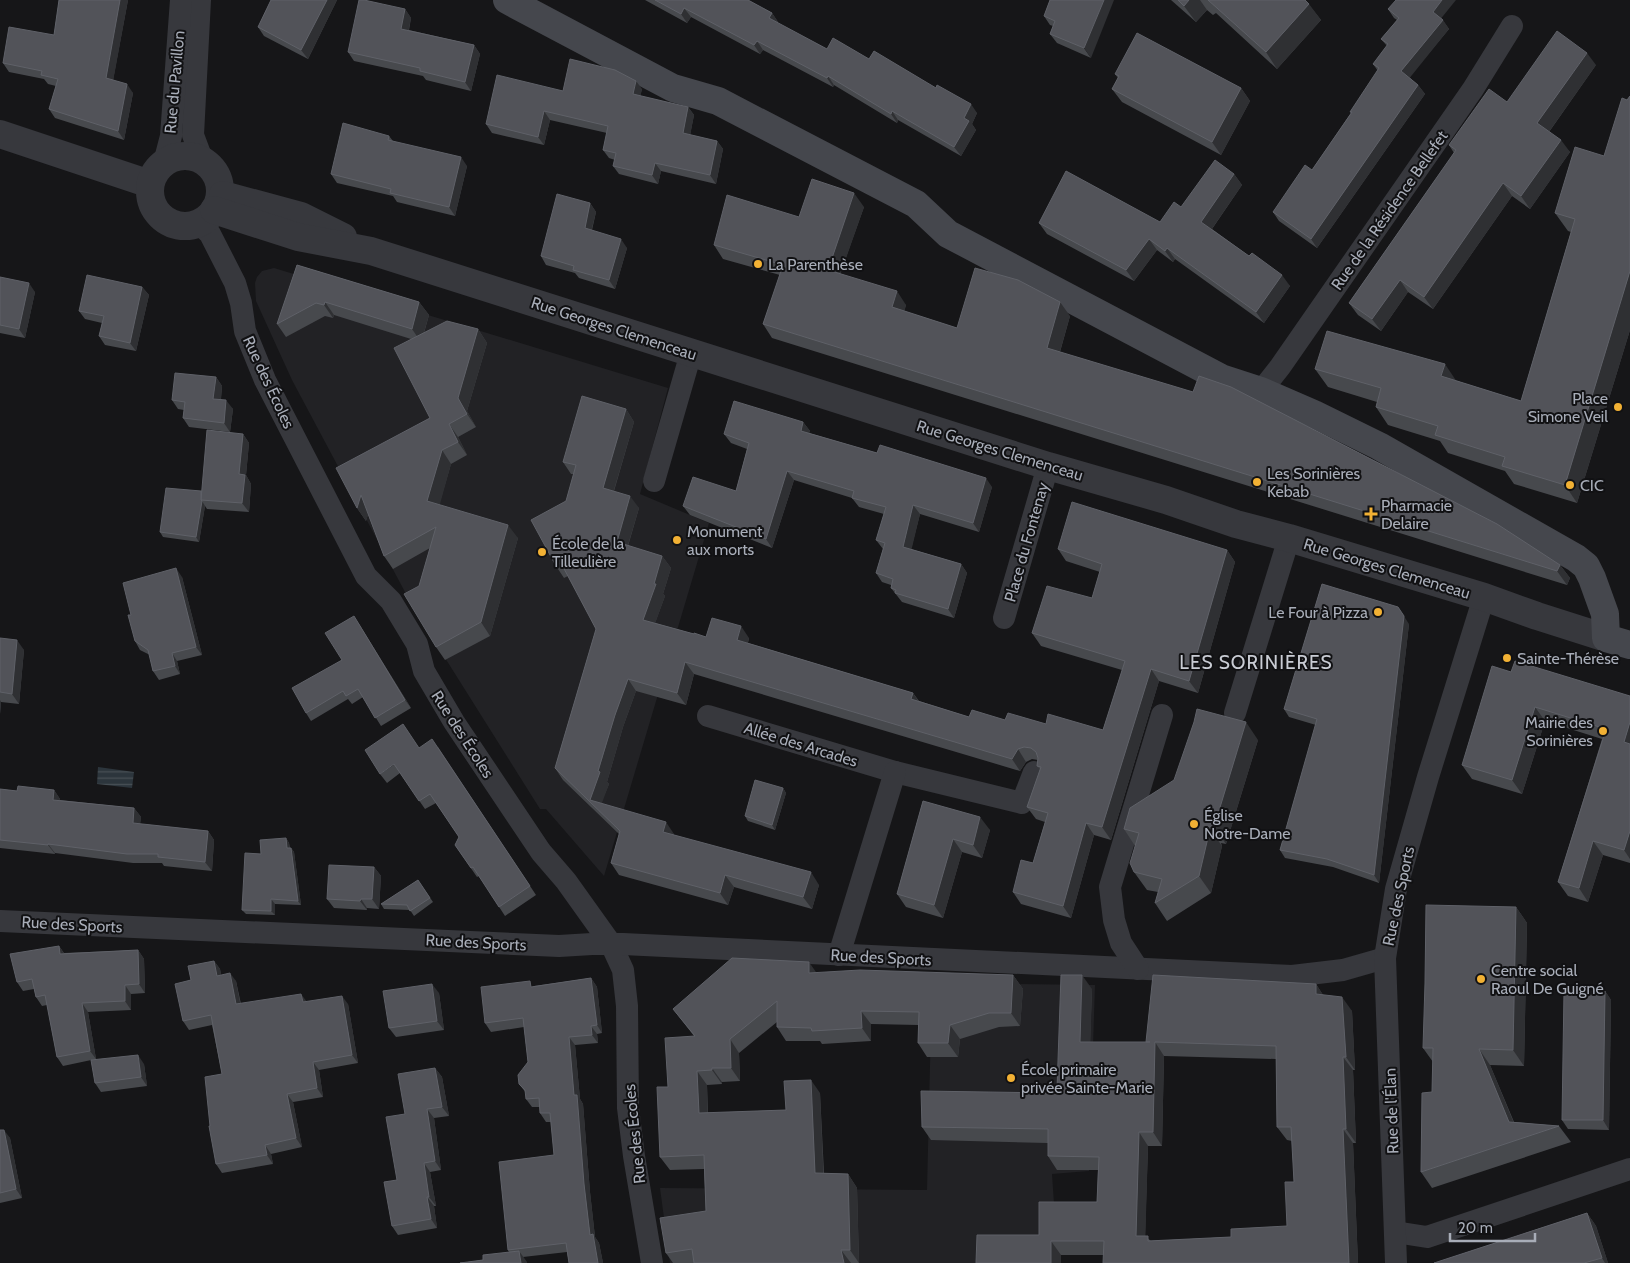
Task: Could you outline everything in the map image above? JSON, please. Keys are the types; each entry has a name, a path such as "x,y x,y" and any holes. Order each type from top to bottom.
{"main road":[{"path":"507,0 674,88 718,101 916,204 948,234 1221,378 1261,391 1314,414 1379,446 1576,558 1586,566 1618,641"}],"street":[{"name":"Rue du Pavillon","path":"157,173 171,136 181,0"},
{"name":"Rue du Pavillon","path":"200,0 193,135 202,159"},
{"name":"Rue de la Résidence Bellefet","path":"1261,391 1286,359 1473,90 1512,26"},
{"path":"0,134 157,173"},
{"path":"182,156 202,159 219,180 211,209 188,226 176,225 160,217 151,202 149,190 157,173 169,159 182,156"},
{"name":"Rue Georges Clemenceau","path":"211,209 301,216 371,251 1048,466 1484,597 1537,616 1618,641"},
{"name":"Rue des Écoles","path":"211,209 210,234 235,283 241,303 245,332 265,380 366,576 391,601 417,644 424,672 454,722 541,852 566,881 611,944 623,970 626,990 628,1108 652,1263"},
{"path":"654,481 691,353"},
{"name":"Place du Fontenay","path":"1004,618 1048,466"},
{"path":"1235,713 1289,538"},
{"name":"Rue des Sports","path":"0,920 559,946 611,944 1292,976 1343,970 1385,958 1396,889 1428,777 1484,597"},
{"path":"1138,969 1121,943 1114,920 1110,887 1162,714"},
{"name":"Allée des Arcades","path":"708,716 895,772 1022,803 1034,772"},
{"path":"838,955 895,772"},
{"name":"Rue de l'Élan","path":"1385,958 1396,1263"},
{"path":"1395,1232 1427,1237 1630,1168"}],"shaded area":[{"name":"École de la Tilleulière","path":"274,268 668,388 640,494 709,523 604,876 546,809 540,809 413,607 292,380 256,301 255,283 257,277 262,271"},
{"path":"98,767 134,772 132,788 97,784"},
{"name":"École primaire privée Sainte-Marie","path":"932,983 1095,985 1089,1171 1052,1174 1058,1263 670,1263 660,1188 927,1190"}],"building":[{"path":"59,0 120,0 106,78 127,84 118,131 49,109 58,79 41,75 42,71 3,63 9,27 54,35"},
{"path":"271,0 327,0 301,50 258,27"},
{"path":"359,0 405,9 401,29 474,45 465,82 420,71 420,68 348,52"},
{"path":"655,0 748,0 772,13 769,18 827,49 833,38 869,59 874,51 936,88 937,85 971,104 964,118 969,121 954,147 892,111 891,114 828,76 827,78 757,41 754,45 684,8 681,14"},
{"path":"1050,0 1104,0 1084,48 1050,34 1055,21 1044,16"},
{"path":"1178,0 1189,0 1184,6"},
{"path":"1208,0 1305,0 1309,4 1266,52"},
{"path":"1396,0 1442,0 1433,12 1443,20 1401,71 1418,85 1311,239 1273,212 1305,165 1312,170 1352,112 1350,112 1379,68 1373,64 1388,44 1381,39 1399,18 1388,9"},
{"path":"1557,31 1587,53 1537,123 1561,140 1521,196 1503,183 1424,297 1400,280 1372,319 1349,303 1456,150 1449,145 1489,89 1507,102"},
{"path":"1137,33 1241,88 1212,142 1112,89 1119,76 1115,74"},
{"path":"570,59 615,70 636,81 633,94 688,107 683,133 717,141 710,175 655,163 652,175 613,166 616,153 603,150 608,126 544,111 538,137 486,124 497,75 563,91"},
{"path":"1630,96 1630,271 1565,485 1502,466 1505,457 1435,435 1438,426 1376,407 1381,388 1315,369 1327,331 1445,364 1441,376 1521,401 1575,219 1555,213 1575,147 1604,156 1622,98 1627,100"},
{"path":"343,123 389,136 388,140 461,157 449,207 390,193 391,189 331,174"},
{"path":"1215,160 1234,174 1201,222 1249,256 1252,253 1282,275 1256,312 1167,248 1165,251 1149,239 1126,270 1039,223 1066,171 1160,222 1174,202 1181,207"},
{"path":"812,179 854,193 828,270 897,291 892,307 957,328 975,268 1018,280 1060,302 1047,348 1193,392 1199,376 1231,387 1497,524 1560,565 1557,571 763,324 783,265 714,245 727,195 799,217"},
{"path":"557,194 590,203 585,228 621,239 609,280 573,270 574,266 541,256"},
{"path":"297,265 419,302 412,329 325,302 324,305 316,303 277,324"},
{"path":"87,275 142,287 130,343 99,336 104,316 79,311"},
{"path":"0,277 29,283 19,329 0,325"},
{"path":"447,321 478,329 458,398 467,414 449,424 458,442 442,450 427,501 508,525 481,622 436,647 404,594 419,586 436,527 384,556 361,495 357,508 336,468 430,418 394,348"},
{"path":"175,373 216,377 213,399 226,400 224,423 183,418 185,402 172,400"},
{"path":"582,396 626,409 603,488 630,496 617,542 662,556 654,584 656,584 643,620 706,637 712,618 741,626 737,640 913,693 911,699 969,717 972,710 1005,720 1008,713 1046,724 1048,714 1103,730 1125,661 1032,633 1047,586 1092,598 1102,564 1058,549 1072,502 1227,550 1189,681 1151,669 1102,827 1086,823 1063,906 1013,892 1021,860 1033,863 1048,813 1027,807 1041,767 1037,766 1038,758 1036,752 1031,748 1024,747 1018,749 1012,759 685,662 677,693 628,679 615,715 598,771 600,772 590,800 666,822 663,832 811,872 803,897 725,875 720,893 611,863 620,831 555,768 596,629 561,563 556,566 531,520 566,501 576,465 563,462"},
{"path":"734,401 803,422 801,431 877,453 880,445 986,478 973,523 913,505 903,547 961,564 948,609 895,593 896,590 891,588 893,579 876,573 885,543 876,540 886,507 852,498 854,491 787,471 766,539 683,506 693,477 736,491 749,443 724,434"},
{"path":"207,430 243,434 239,474 245,475 242,503 201,500"},
{"path":"166,488 201,491 202,501 196,537 160,532"},
{"path":"176,568 196,647 172,653 175,666 153,671 148,650 135,641 128,615 131,615 123,583"},
{"path":"1322,584 1398,607 1404,616 1374,875 1327,859 1280,850 1317,719 1284,709"},
{"path":"354,616 405,700 375,718 358,689 346,696 343,691 306,713 292,688 342,660 325,633"},
{"path":"0,638 17,640 12,694 0,692"},
{"path":"1515,661 1630,696 1630,722 1624,742 1630,744 1630,831 1624,850 1593,841 1579,888 1558,882 1606,729 1535,707 1512,780 1462,765 1492,666 1511,672"},
{"path":"1197,709 1246,722 1214,827 1208,826 1210,829 1199,876 1155,903 1162,879 1134,872 1130,863 1139,833 1124,829 1130,808 1174,780"},
{"path":"403,724 419,748 432,739 530,886 499,907 473,867 471,868 455,845 459,837 430,794 419,801 394,764 380,774 365,750"},
{"path":"755,780 783,788 772,825 745,816"},
{"path":"18,786 54,790 53,800 134,808 133,823 208,831 205,862 158,857 158,854 127,854 0,840 0,789 17,791"},
{"path":"923,801 980,817 973,845 953,839 934,905 897,894"},
{"path":"286,838 287,848 291,848 298,901 271,899 271,911 242,910 245,853 261,854 260,840"},
{"path":"329,865 374,867 372,899 361,899 360,901 327,899"},
{"path":"418,880 430,898 410,911 407,905 381,904"},
{"path":"1426,905 1516,907 1513,1050 1479,1049 1509,1122 1559,1126 1421,1172 1422,1093 1432,1092 1433,1048 1423,1048"},
{"path":"59,946 60,954 138,950 139,984 125,985 125,1001 82,1003 90,1051 57,1057 45,995 36,997 32,979 17,982 10,954"},
{"path":"732,958 809,962 809,973 860,970 1013,975 1011,1013 989,1013 950,1025 948,1043 918,1043 919,1012 861,1011 862,1028 812,1031 811,1028 777,1027 777,1001 730,1039 731,1068 712,1068 712,1070 697,1071 699,1113 786,1110 784,1081 811,1080 815,1173 848,1174 850,1250 841,1250 844,1263 694,1263 692,1249 666,1253 660,1218 706,1211 704,1155 660,1157 657,1087 668,1087 665,1038 695,1036 673,1009"},
{"path":"214,961 217,976 230,973 236,1004 301,994 303,1002 342,996 352,1055 313,1062 317,1088 287,1094 296,1138 265,1145 267,1155 216,1164 209,1126 205,1077 222,1074 211,1015 183,1021 175,984 191,980 188,966"},
{"path":"1061,975 1082,975 1080,1042 1146,1042 1153,975 1316,984 1316,994 1342,997 1346,1057 1343,1057 1346,1129 1343,1129 1349,1263 1103,1263 1104,1241 1051,1241 1051,1263 976,1263 977,1235 1039,1235 1039,1202 1097,1202 1099,1157 1048,1156 1048,1129 922,1127 921,1091 1052,1093 1053,1089 1057,1089","holes":["1155,1042 1276,1046 1277,1127 1291,1127 1294,1182 1285,1182 1287,1226 1231,1229 1231,1237 1148,1241 1148,1236 1136,1236 1139,1132 1153,1132"]},
{"path":"591,978 597,1025 591,1026 592,1035 569,1037 574,1095 577,1095 590,1235 593,1234 598,1263 569,1263 566,1243 508,1250 499,1162 554,1155 550,1113 540,1113 539,1098 526,1099 525,1090 519,1084 518,1075 528,1062 523,1018 485,1023 481,987 530,981 531,987"},
{"path":"432,984 437,1021 389,1028 383,991"},
{"path":"1564,991 1605,991 1603,1120 1562,1120"},
{"path":"138,1055 141,1077 95,1083 91,1060"},
{"path":"435,1068 442,1107 427,1109 435,1161 424,1163 431,1219 392,1226 384,1182 397,1180 386,1117 405,1114 398,1074"},
{"path":"0,1130 4,1130 16,1189 0,1193"},
{"path":"1587,1213 1602,1258 1584,1263 1434,1263"},
{"path":"519,1251 521,1263 460,1263 483,1260 483,1255"}],"place":[{"name":"La Parenthèse","path":"758,264"},
{"name":"Place Simone Veil","path":"1618,407"},
{"name":"Les Sorinières Kebab","path":"1257,482"},
{"name":"CIC","path":"1570,485"},
{"name":"Pharmacie Delaire","path":"1371,514"},
{"name":"Monument aux morts","path":"677,540"},
{"name":"École de la Tilleulière","path":"542,552"},
{"name":"Le Four à Pizza","path":"1378,612"},
{"name":"Sainte-Thérèse","path":"1507,658"},
{"name":"Mairie des Sorinières","path":"1603,731"},
{"name":"Église Notre-Dame","path":"1194,824"},
{"name":"Centre social Raoul De Guigné","path":"1481,979"},
{"name":"École primaire privée Sainte-Marie","path":"1011,1078"}],"district":[{"name":"LES SORINIÈRES","path":"1256,662"}]}
